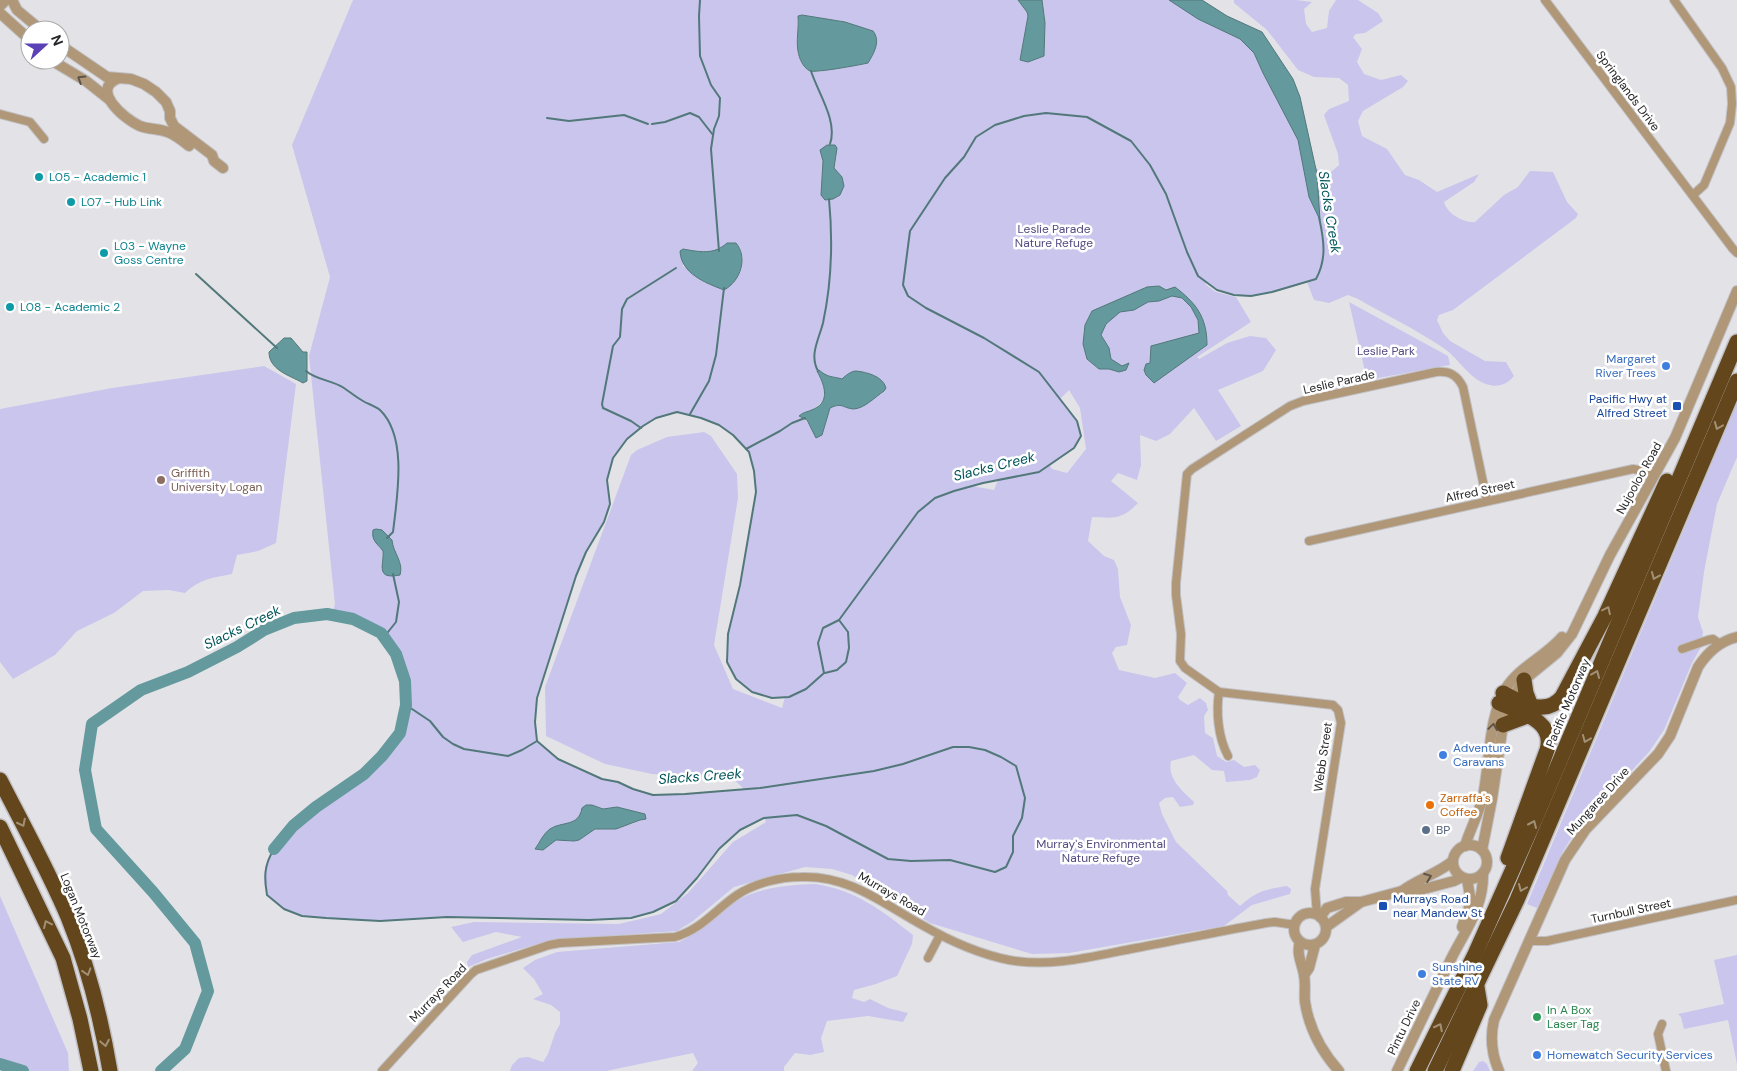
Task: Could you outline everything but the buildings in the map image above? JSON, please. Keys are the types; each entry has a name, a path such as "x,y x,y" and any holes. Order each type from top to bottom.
{"highway":[{"name":"Pacific Motorway","path":"1417,1071 1475,954 1506,884 1737,342"},
{"path":"1435,1071 1477,987 1517,900 1737,381"},
{"path":"1503,725 1530,711 1550,707 1556,704 1562,697 1605,616 1686,440 1699,430"},
{"path":"1524,680 1530,711"},
{"path":"1505,700 1530,711 1548,733 1549,742 1505,865 1506,884"},
{"name":"Logan Motorway","path":"0,780 40,857 67,916 84,963 99,1016 110,1071"},
{"path":"0,827 63,958 80,1019 91,1071"},
{"path":"1452,1071 1480,1005 1477,987"}],"street":[{"path":"0,6 6,0"},
{"path":"12,0 17,10 29,20"},
{"name":"Springlands Drive","path":"1545,0 1737,253"},
{"path":"1674,0 1722,68 1730,87 1731,96 1730,123 1704,185 1693,195"},
{"path":"0,13 20,31"},
{"path":"70,52 106,77 131,79 144,84 156,92 166,102 174,126 212,155 214,161"},
{"path":"68,70 86,81 110,100 131,122 155,130 160,128 170,118"},
{"path":"110,100 107,92 108,85 113,80 119,78"},
{"path":"0,114 30,122 44,139"},
{"path":"160,128 223,168"},
{"name":"Nujooloo Road","path":"1580,617 1610,555 1675,438 1737,291"},
{"name":"Leslie Parade","path":"1181,634 1176,589 1187,474 1290,406 1303,401 1436,372 1453,374 1459,379 1463,387 1487,502"},
{"name":"Alfred Street","path":"1309,540 1633,469 1644,471 1654,477"},
{"path":"1482,850 1492,799 1505,700 1524,680 1562,647 1572,634 1580,617"},
{"path":"1464,878 1455,870 1454,861 1457,852 1465,846 1482,803 1494,720 1517,674 1554,646 1580,617"},
{"name":"Webb Street","path":"1181,634 1180,660 1185,668 1220,692 1333,705 1338,710 1341,723 1315,889 1319,916"},
{"path":"1682,649 1708,640 1713,639 1720,644 1737,637"},
{"name":"Mungaree Drive","path":"1499,1071 1493,1051 1493,1024 1565,860 1586,829 1658,754 1677,721 1698,667 1703,659 1720,644"},
{"path":"1220,692 1218,704 1221,741 1228,756"},
{"path":"1319,916 1327,908 1346,902 1361,902 1402,891 1416,891 1464,878 1476,878 1483,874 1487,859 1482,850 1474,846 1465,846"},
{"path":"1402,891 1414,882 1439,872 1454,861"},
{"name":"Pintu Drive","path":"1397,1071 1460,940 1467,931 1477,910 1483,886 1483,874"},
{"name":"Murrays Road","path":"382,1071 476,970 560,943 683,935 693,930 738,895 758,885 779,879 802,877 848,883 940,935 985,953 1010,960 1069,962 1266,922 1295,925"},
{"name":"Pintu Drive","path":"1460,940 1471,902 1464,878"},
{"name":"Turnbull Street","path":"1529,941 1547,941 1737,900"},
{"path":"1326,926 1361,902"},
{"path":"1306,914 1319,916 1326,926 1325,936 1323,940 1315,945 1304,944 1300,942 1295,934 1295,925 1297,920 1306,914"},
{"path":"928,958 940,935"},
{"path":"1300,942 1298,948 1304,975 1306,1004 1312,1026 1325,1053 1339,1071"},
{"path":"1304,975 1309,968 1315,945"},
{"path":"1662,1024 1658,1034 1666,1071"}],"green space":[{"path":"353,0 1018,0 1028,16 1020,60 1024,61 1045,51 1043,46 1045,23 1042,0 1189,0 1255,39 1306,157 1325,177 1339,165 1338,154 1324,115 1329,109 1349,101 1348,85 1339,78 1314,77 1298,70 1267,30 1234,3 1234,0 1296,0 1312,2 1304,9 1306,24 1312,32 1327,28 1329,11 1336,0 1358,0 1378,13 1383,21 1365,33 1356,34 1353,37 1362,49 1357,62 1364,74 1381,80 1401,75 1408,81 1403,87 1363,111 1358,121 1362,136 1387,149 1405,175 1419,180 1437,192 1479,174 1474,182 1444,202 1452,214 1461,219 1475,222 1504,195 1518,187 1530,171 1553,172 1567,202 1578,214 1576,218 1453,310 1439,315 1437,320 1443,333 1450,341 1485,361 1506,362 1514,376 1505,384 1498,386 1480,381 1442,347 1400,322 1348,295 1329,303 1314,300 1307,282 1257,295 1232,294 1208,283 1205,284 1216,292 1236,297 1251,322 1197,357 1199,359 1227,343 1250,336 1266,338 1276,350 1263,371 1218,390 1241,426 1216,441 1194,408 1170,434 1156,441 1140,435 1141,465 1137,480 1118,473 1111,481 1138,503 1132,509 1117,517 1092,517 1088,541 1104,556 1114,560 1118,569 1120,597 1131,625 1127,645 1116,647 1112,653 1119,670 1155,678 1175,673 1187,683 1178,697 1180,700 1188,705 1200,698 1206,703 1208,710 1204,716 1205,733 1213,738 1217,756 1226,762 1234,760 1244,767 1255,765 1260,770 1257,777 1250,780 1226,782 1224,771 1212,770 1194,755 1171,761 1170,767 1173,779 1180,789 1194,802 1193,805 1180,807 1173,797 1165,798 1159,803 1162,814 1176,842 1240,906 1257,894 1267,890 1287,886 1291,889 1290,894 1252,905 1224,926 1069,953 1032,954 930,923 852,875 832,869 805,867 734,887 693,921 677,931 550,940 487,959 468,967 467,962 472,955 522,937 496,932 463,942 451,927 474,922 619,924 661,914 688,893 733,842 766,822 764,818 740,830 719,849 697,878 676,901 653,912 631,918 589,920 447,917 380,921 326,918 302,916 284,909 267,895 264,881 265,871 268,860 277,846 303,817 362,775 379,759 399,733 405,709 405,691 400,666 389,645 374,630 365,625 332,615 335,604 309,356 330,277 292,145","holes":["798,16 845,22 873,31 871,58 868,63 864,64 813,72 805,67 801,61 797,38","837,148 834,168 842,177 844,186 840,195 821,195 823,161 820,150","736,243 739,247 742,257 739,273 705,283 683,266 683,249 710,251","819,370 828,376 842,379 866,372 882,381 884,391 867,404 830,408 822,435 810,426 804,418 824,398 822,381 817,371","1069,390 1080,408 1086,449 1067,473 1052,469 1050,466 1074,448 1081,436 1077,421 1060,399","677,412 719,425 733,435 749,452 754,471 756,492 740,585 728,634 727,662 736,679 752,692 772,698 785,697 782,708 733,689 714,645 738,498 737,474 711,436 704,432 667,437 637,450 631,455 545,687 546,736 605,764 652,774 701,777 727,773 744,789 653,795 618,782 602,779 558,759 537,741 535,722 537,698 576,576 586,552 604,522 610,504 607,480 613,458 627,439 656,418","998,480 994,490 972,486","376,529 382,531 391,539 393,542 392,548 401,565 382,562 383,551 374,540","592,805 603,809 617,807 646,819 632,824 595,829 579,840 556,840 543,850 552,827 565,825 576,820"]},
{"name":"Leslie Park","path":"1349,302 1448,356 1450,365 1367,380"},
{"path":"264,366 296,384 276,543 258,551 237,555 232,574 201,582 185,593 169,590 143,591 114,613 77,631 55,655 13,679 0,662 0,409 112,388"},
{"path":"1737,403 1737,457 1717,504 1704,572 1698,617 1703,632 1701,647 1692,663 1664,730 1649,752 1575,832 1562,853 1537,908 1527,904"},
{"path":"815,884 856,896 879,909 913,935 912,944 897,976 854,990 852,998 864,1002 870,999 888,1008 908,1013 903,1022 868,1016 827,1021 821,1038 824,1052 810,1055 795,1053 784,1067 784,1071 692,1071 698,1063 693,1053 606,1071 510,1071 512,1065 519,1058 528,1057 543,1062 560,1024 560,1012 551,1005 533,999 543,994 534,979 523,968 535,960 557,952 679,942 745,896 775,888"},
{"path":"0,896 68,1053 69,1071 23,1071 0,1064"},
{"path":"1737,955 1737,1064 1728,1020 1684,1029 1681,1017 1678,1014 1724,1004 1714,960"},
{"path":"1483,1061 1487,1064 1490,1071 1473,1071 1479,1062"}],"water":[{"path":"1018,0 1042,0 1045,23 1044,56 1028,62 1020,60 1028,16"},
{"path":"1169,0 1202,0 1227,16 1262,32 1293,79 1300,97 1317,174 1320,220 1309,197 1298,140 1254,53 1240,39 1198,19"},
{"path":"798,16 845,22 873,31 877,43 868,63 820,71 808,70 800,60 797,47"},
{"path":"827,145 835,145 837,148 834,168 842,177 844,186 840,195 833,199 825,200 821,195 823,161 820,150"},
{"path":"727,243 736,243 742,255 742,262 735,281 724,290 690,272 681,259 680,251 683,249 701,252 712,251"},
{"path":"1159,286 1166,290 1175,287 1194,305 1205,326 1207,345 1154,383 1146,375 1144,370 1146,364 1150,363 1151,346 1199,333 1198,320 1191,307 1182,298 1172,296 1159,301 1148,302 1134,310 1120,312 1106,324 1101,335 1109,348 1111,359 1122,366 1129,363 1126,370 1119,372 1099,369 1087,359 1083,344 1085,325 1092,311 1147,287"},
{"path":"284,338 291,338 303,352 307,352 307,381 303,383 276,368 272,363 269,352"},
{"path":"819,370 828,376 842,379 854,371 864,372 874,375 881,380 886,388 861,407 853,409 837,405 830,408 822,435 816,438 807,420 799,416 814,409 823,402 824,387 817,371"},
{"path":"373,530 382,530 392,540 401,566 400,575 387,575 382,570 383,551 373,537"},
{"path":"586,805 603,809 617,807 645,814 646,819 616,829 595,829 579,840 556,840 543,850 535,849 550,829 574,821"}],"waterway":[{"path":"700,0 700,56 711,85 720,98 719,116 714,129 711,149 719,251"},
{"path":"811,71 829,117 832,135 830,144"},
{"path":"652,124 665,122 690,113 699,117 713,135"},
{"name":"Slacks Creek","path":"274,849 268,860 266,871 267,895 284,909 302,916 380,921 447,917 589,920 631,918 653,912 676,901 697,878 719,849 740,830 764,818 797,815 826,826 888,859 911,861 950,860 995,872 1006,867 1013,852 1013,836 1022,818 1025,798 1016,766 985,750 953,747 903,764 874,771 760,788 653,795 618,782 602,779 558,759 537,741 535,722 537,698 576,576 586,552 604,522 610,504 607,480 613,458 627,439 643,426 656,418 677,412 719,425 733,435 749,452 754,471 756,492 740,585 728,634 727,662 736,679 752,692 772,698 789,697 806,689 824,673 818,643 823,628 839,620 918,512 935,498 954,491 1039,472 1074,448 1081,436 1077,421 1039,372 984,338 926,308 908,296 903,285 910,231 945,178 964,157 976,137 995,125 1024,116 1046,113 1087,117 1131,141 1150,165 1166,194 1187,252 1198,276 1217,290 1234,295 1251,296 1272,292 1316,279 1322,264 1324,249 1319,217"},
{"path":"547,118 569,121 624,115 648,124"},
{"path":"818,371 814,359 823,323 830,276 831,230 829,199"},
{"path":"641,428 631,421 603,408 602,404 613,346 620,337 622,309 627,299 676,268"},
{"path":"196,274 277,348"},
{"path":"690,414 709,381 716,355 724,288"},
{"path":"306,371 339,385 380,410 389,422 397,451 398,485 393,532 387,538"},
{"path":"746,449 792,423 805,418"},
{"path":"384,637 396,622 399,602 393,574"},
{"name":"Slacks Creek","path":"161,1071 185,1049 208,991 195,943 153,892 96,829 85,770 92,724 141,690 188,672 237,647 264,630 294,618 327,614 353,619 381,633 396,654 405,681 406,705 400,733 382,756 364,774 316,807 293,826 274,849"},
{"path":"825,673 837,670 846,662 849,648 848,632 839,620"},
{"path":"406,705 430,721 443,737 464,749 508,756 537,741"},
{"name":"Slacks Creek","path":"0,1064 23,1071"}],"place":[{"name":"L05 - Academic 1","path":"39,177"},
{"name":"L07 - Hub Link","path":"71,202"},
{"name":"L03 - Wayne Goss Centre","path":"104,253"},
{"name":"L08 - Academic 2","path":"10,307"},
{"name":"Margaret River Trees","path":"1666,366"},
{"name":"Pacific Hwy at Alfred Street","path":"1677,406"},
{"name":"Griffith University Logan","path":"161,480"},
{"name":"Adventure Caravans","path":"1443,755"},
{"name":"Zarraffa's Coffee","path":"1430,805"},
{"name":"BP","path":"1426,830"},
{"name":"Murrays Road near Mandew St","path":"1383,906"},
{"name":"Sunshine State RV","path":"1422,974"},
{"name":"In A Box Laser Tag","path":"1537,1017"},
{"name":"Homewatch Security Services","path":"1537,1055"}],"park label":[{"name":"Leslie Parade Nature Refuge","path":"1054,236"},
{"name":"Murray's Environmental Nature Refuge","path":"1101,851"}]}
